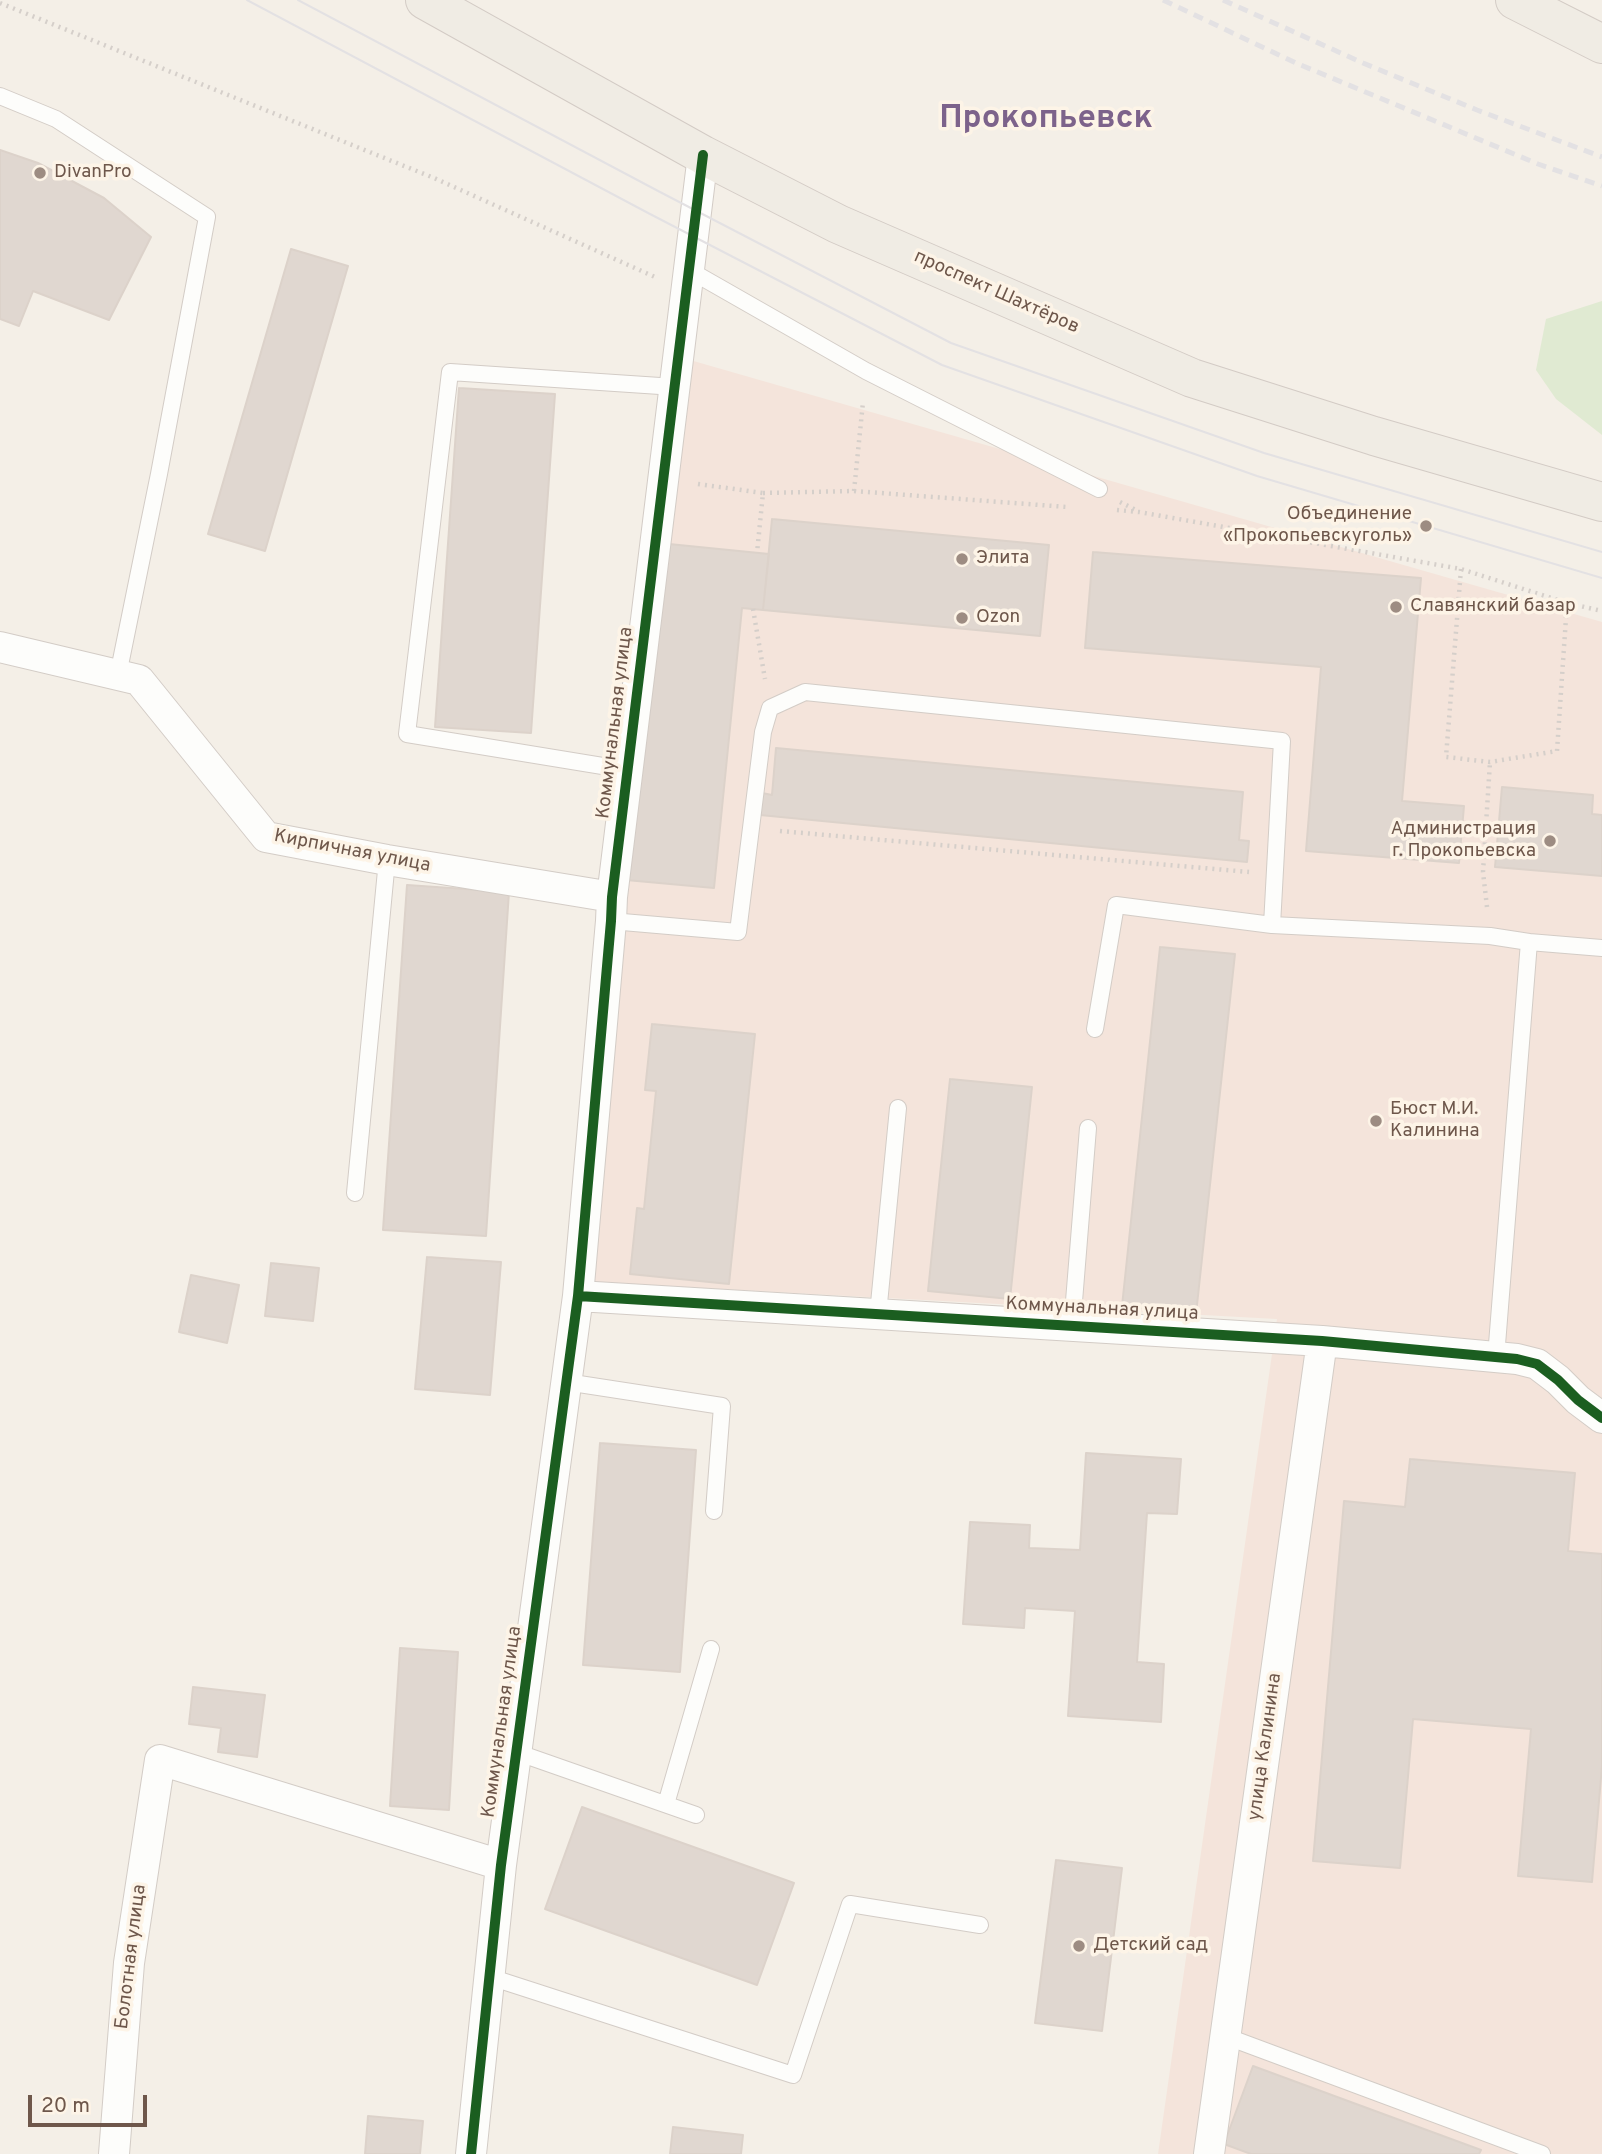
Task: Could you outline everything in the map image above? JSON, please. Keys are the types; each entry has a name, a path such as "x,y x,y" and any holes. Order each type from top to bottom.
{"main road":[{"name":"проспект Шахтёров","path":"425,0 703,155 838,224 1192,378 1374,436 1602,502"},
{"path":"1515,0 1602,44"}],"street":[{"name":"Коммунальная улица","path":"471,2154 501,1865 578,1296 627,770 703,155"},
{"name":"Кирпичная улица","path":"0,647 139,680 266,837 387,860 612,909"},
{"name":"Коммунальная улица","path":"578,1296 1322,1341 1517,1359 1537,1364 1602,1418"},
{"name":"улица Калинина","path":"1209,2154 1322,1341"},
{"name":"Болотная улица","path":"114,2154 129,1963 160,1760 501,1865"}],"lane":[{"path":"0,96 55,120 207,217 118,675"},
{"path":"689,270 866,371 1099,489"},
{"path":"627,770 407,734 450,372 675,387"},
{"path":"612,909 738,932 763,732 771,708 805,692 1282,741 1272,925"},
{"path":"355,1193 387,860"},
{"path":"1096,1029 1116,905 1272,925 1490,936 1602,948"},
{"path":"1496,1357 1529,942"},
{"path":"878,1314 898,1108"},
{"path":"1072,1326 1088,1128"},
{"path":"566,1382 722,1406 715,1510"},
{"path":"666,1804 711,1648"},
{"path":"516,1752 696,1815"},
{"path":"490,1977 793,2075 850,1904 980,1924"},
{"path":"1225,2036 1542,2154"}],"path":[{"path":"0,4 434,178 659,279"},
{"path":"854,491 866,371"},
{"path":"663,479 763,493 854,491 1071,507"},
{"path":"757,553 763,493"},
{"path":"1112,510 1139,512 1461,569 1567,603 1602,611"},
{"path":"1461,569 1446,757 1490,762 1557,751 1567,603"},
{"path":"752,609 771,708"},
{"path":"1490,762 1483,872 1490,936"},
{"path":"751,828 1275,874"}],"shaded area":[{"path":"683,358 1602,622 1602,2154 1158,2154 1277,1319 589,1282 619,908"}],"green space":[{"path":"1602,301 1602,435 1556,399 1536,370 1546,319"}],"building":[{"path":"0,150 38,163 104,198 151,237 109,320 33,291 19,326 0,319"},
{"path":"291,249 348,266 265,551 208,534"},
{"path":"459,388 555,394 531,733 435,727"},
{"path":"772,519 1049,545 1040,636 763,610"},
{"path":"659,543 769,554 763,610 742,608 714,888 626,880"},
{"path":"1093,552 1421,578 1402,801 1464,806 1459,863 1306,851 1321,667 1085,648"},
{"path":"776,748 1243,792 1239,840 1249,841 1247,862 760,815 762,793 772,795"},
{"name":"Администрация г. Прокопьевска","path":"1502,787 1593,795 1592,814 1602,815 1602,876 1495,867"},
{"path":"407,885 509,892 486,1236 383,1230"},
{"path":"1160,947 1235,954 1196,1314 1122,1306"},
{"path":"652,1024 755,1034 729,1284 630,1274 637,1208 644,1209 656,1091 645,1090"},
{"path":"950,1079 1032,1087 1010,1299 928,1291"},
{"path":"427,1257 501,1262 490,1395 415,1389"},
{"path":"271,1263 319,1268 313,1321 265,1316"},
{"path":"191,1275 239,1285 227,1343 179,1332"},
{"path":"600,1443 696,1450 680,1672 583,1665"},
{"path":"1086,1453 1181,1459 1177,1514 1147,1513 1137,1662 1164,1664 1161,1722 1068,1716 1075,1611 1025,1608 1024,1628 963,1624 970,1522 1030,1525 1029,1548 1080,1550"},
{"path":"1410,1459 1575,1473 1568,1551 1602,1554 1602,1766 1592,1882 1518,1876 1531,1729 1413,1719 1400,1868 1313,1861 1344,1501 1405,1507"},
{"path":"400,1648 458,1652 449,1810 390,1806"},
{"path":"193,1687 265,1695 257,1757 218,1752 221,1728 189,1724"},
{"path":"582,1807 794,1883 757,1985 545,1909"},
{"name":"Детский сад","path":"1056,1860 1122,1868 1102,2031 1035,2023"},
{"path":"1253,2066 1481,2150 1479,2154 1251,2154 1224,2144"},
{"path":"368,2116 423,2121 420,2154 365,2154"},
{"path":"673,2127 743,2135 741,2154 670,2154"}],"tram line":[{"path":"247,0 942,365 1257,476 1602,578"},
{"path":"298,0 951,343 1264,453 1602,552"}],"railway":[{"path":"1163,0 1296,63 1538,164 1602,186"},
{"path":"1223,0 1363,63 1602,157"}],"cycle path":[{"path":"471,2154 501,1865 578,1296 612,897 703,155"},
{"path":"578,1296 1322,1341 1517,1359 1537,1364 1602,1418"}],"place":[{"name":"DivanPro","path":"40,173"},
{"name":"Объединение «Прокопьевскуголь»","path":"1426,526"},
{"name":"Элита","path":"962,559"},
{"name":"Славянский базар","path":"1396,607"},
{"name":"Ozon","path":"962,618"},
{"name":"Администрация г. Прокопьевска","path":"1550,841"},
{"name":"Бюст М.И. Калинина","path":"1376,1121"},
{"name":"Детский сад","path":"1079,1946"}],"district":[{"name":"Прокопьевск","path":"1046,120"}]}
